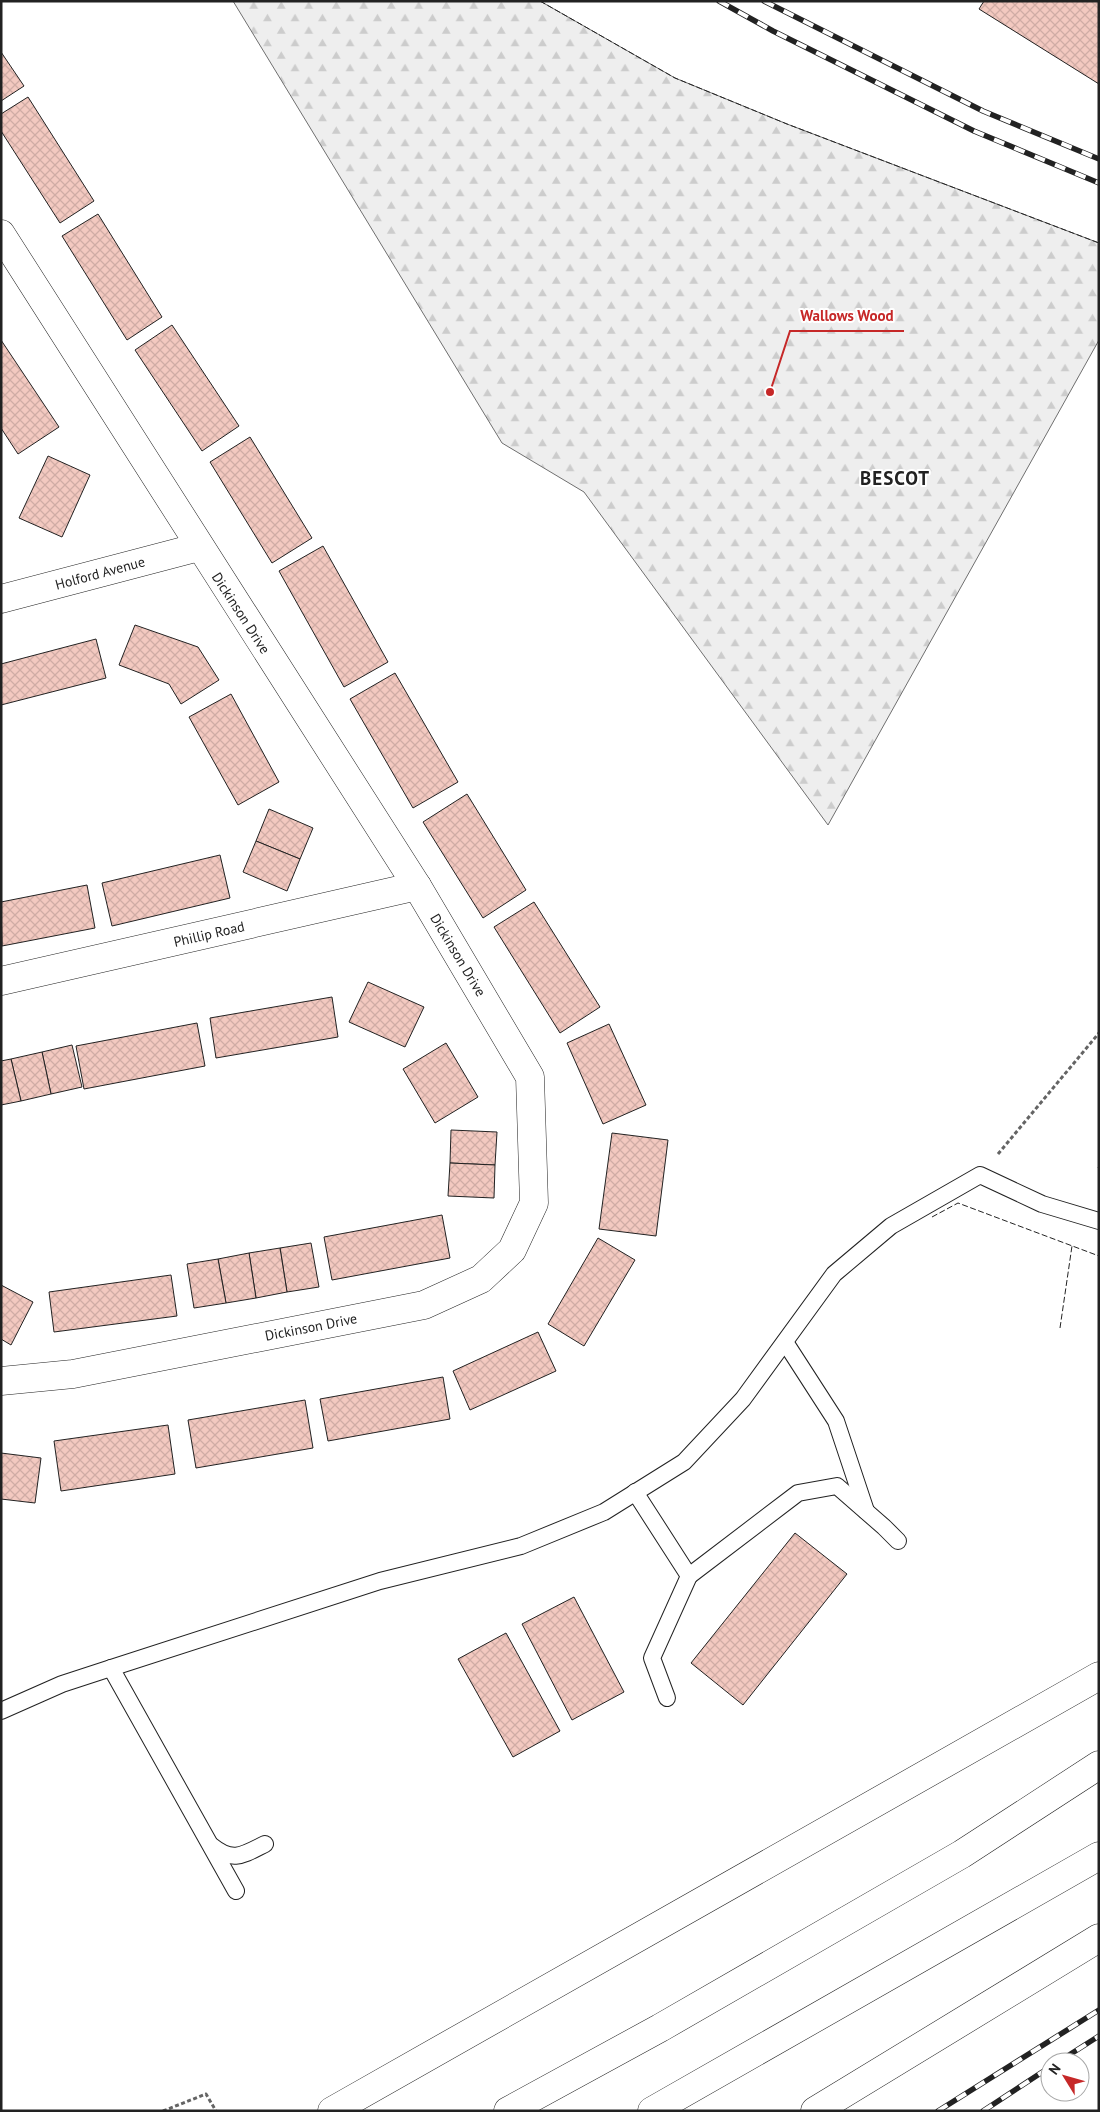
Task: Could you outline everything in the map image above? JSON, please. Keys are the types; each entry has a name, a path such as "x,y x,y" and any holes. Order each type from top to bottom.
{"main road":[{"name":"Dickinson Drive","path":"1,234 417,886 530,1077 534,1203 512,1250 481,1278 424,1305 73,1374 1,1381"},
{"name":"Holford Avenue","path":"1,599 199,546"},
{"name":"Phillip Road","path":"1,981 417,886"},
{"path":"332,2111 1099,1676"},
{"path":"508,2111 660,2028 962,1854 1099,1765"},
{"path":"652,2111 1099,1856"},
{"path":"815,2111 1099,1938"}],"lane":[{"path":"1,1711 62,1684 380,1581 521,1546 604,1512 684,1462 743,1399 834,1274 891,1226 980,1175 1042,1204 1099,1221"},
{"path":"785,1342 836,1421 866,1511"},
{"path":"667,1698 652,1658 689,1576 798,1493 837,1486 898,1542"},
{"path":"635,1492 689,1576"},
{"path":"111,1668 236,1891"},
{"path":"210,1845 223,1855 238,1857 265,1844"}],"path":[{"path":"980,1175 1099,1032"},
{"path":"163,2111 206,2094 216,2111"}],"green space":[{"path":"233,1 540,1 675,78 787,124 1099,243 1099,340 828,825 584,492 502,443"}],"building":[{"path":"984,1 1099,1 1099,84 979,9"},
{"path":"1,52 24,86 1,101"},
{"path":"28,97 94,201 60,223 1,131 1,114"},
{"path":"98,214 162,317 127,340 62,236"},
{"path":"172,325 239,426 202,451 135,350"},
{"path":"1,340 59,427 18,454 1,428"},
{"path":"250,437 312,538 272,563 210,462"},
{"path":"48,456 90,475 62,537 19,518"},
{"path":"323,546 388,662 344,687 279,571"},
{"path":"135,625 198,647 219,680 181,704 169,684 119,665"},
{"path":"96,639 106,678 1,705 1,664"},
{"path":"395,673 458,782 413,808 350,699"},
{"path":"231,694 279,782 238,805 189,717"},
{"path":"467,794 526,890 483,918 423,822"},
{"path":"269,809 313,828 300,859 256,841"},
{"path":"256,841 300,859 287,891 243,872"},
{"path":"220,855 230,898 112,926 102,883"},
{"path":"87,885 95,928 2,946 1,902"},
{"path":"534,902 600,1007 560,1033 494,927"},
{"path":"368,982 424,1007 405,1047 349,1022"},
{"path":"332,997 338,1037 216,1058 210,1018"},
{"path":"197,1023 205,1066 84,1089 76,1046"},
{"path":"609,1024 646,1105 603,1124 567,1043"},
{"path":"446,1043 478,1097 435,1123 403,1069"},
{"path":"72,1045 82,1087 51,1094 42,1052"},
{"path":"42,1052 51,1094 21,1101 11,1059"},
{"path":"11,1059 21,1101 1,1105 1,1061"},
{"path":"451,1130 497,1132 495,1165 450,1163"},
{"path":"612,1133 668,1140 656,1236 599,1229"},
{"path":"450,1163 495,1165 494,1198 448,1196"},
{"path":"442,1215 450,1258 332,1280 324,1237"},
{"path":"598,1238 635,1260 584,1346 548,1324"},
{"path":"311,1243 319,1287 287,1292 280,1248"},
{"path":"280,1248 287,1292 256,1298 249,1253"},
{"path":"249,1253 256,1298 226,1303 218,1259"},
{"path":"218,1259 226,1303 194,1308 187,1264"},
{"path":"171,1275 177,1316 54,1332 49,1292"},
{"path":"1,1285 33,1302 11,1345 1,1339"},
{"path":"538,1332 556,1371 470,1410 453,1371"},
{"path":"443,1377 450,1419 328,1441 320,1399"},
{"path":"305,1400 313,1448 196,1468 188,1420"},
{"path":"168,1425 175,1474 61,1491 54,1441"},
{"path":"1,1453 41,1458 35,1503 1,1499"},
{"path":"795,1533 847,1574 743,1705 691,1663"},
{"path":"574,1597 624,1692 572,1720 522,1624"},
{"path":"506,1633 560,1731 513,1757 458,1659"}],"railway":[{"path":"719,1 773,31 974,131 1099,183"},
{"path":"764,1 983,111 1099,159"},
{"path":"938,2111 1099,2010"},
{"path":"1074,2052 1099,2036"},
{"path":"983,2111 1040,2074"}],"fence":[{"path":"540,1 675,78 787,124 1099,243"},
{"path":"932,1217 958,1203 1099,1256"},
{"path":"1060,1328 1072,1246"}],"place":[{"name":"Wallows Wood","path":"770,392"}],"district":[{"name":"BESCOT","path":"895,478"}]}
